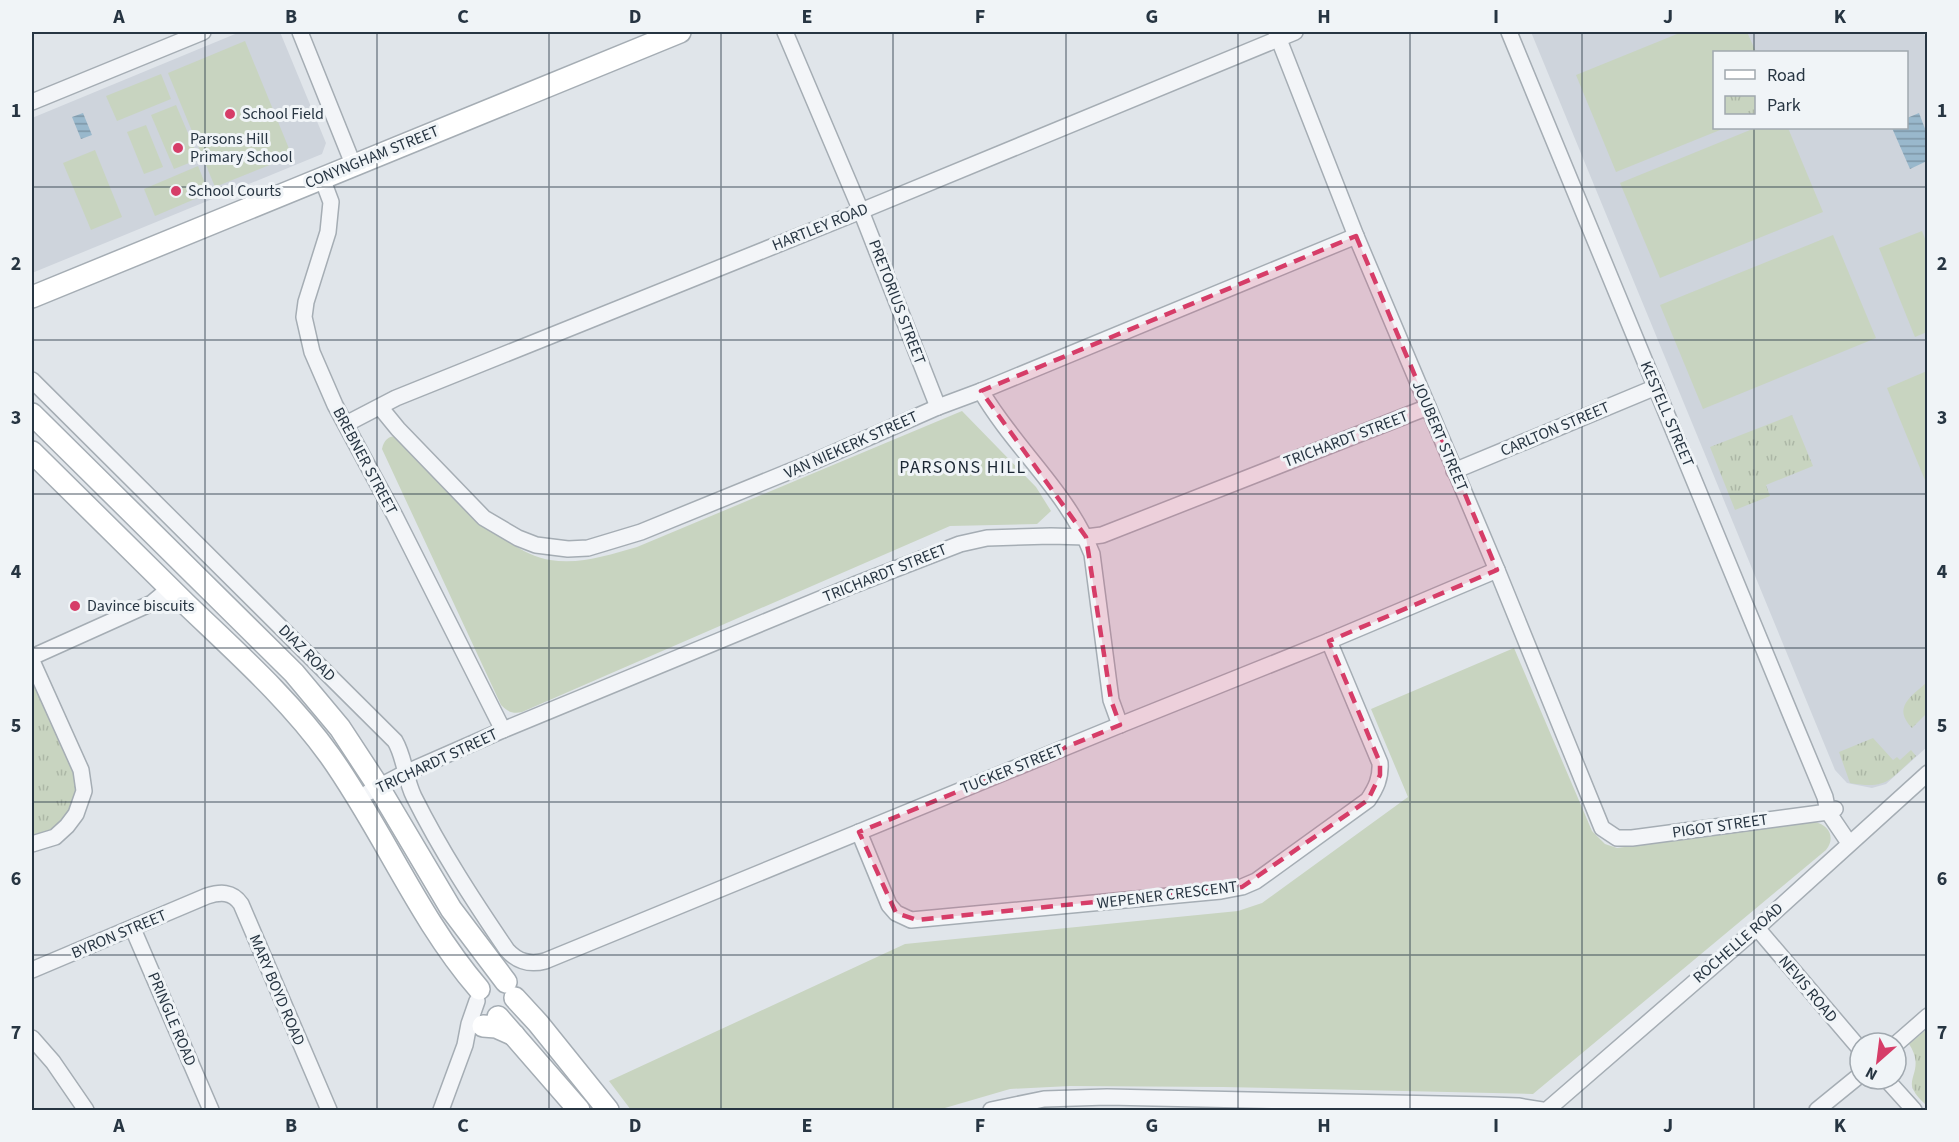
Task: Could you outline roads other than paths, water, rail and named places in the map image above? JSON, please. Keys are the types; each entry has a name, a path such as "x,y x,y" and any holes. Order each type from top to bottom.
{"street":[{"path":"32,102 203,32"},
{"path":"300,32 353,164"},
{"name":"CONYNGHAM STREET","path":"32,297 680,32"},
{"name":"PRETORIUS STREET","path":"785,32 861,211 938,407"},
{"name":"HARTLEY ROAD","path":"346,424 396,398 861,211 1277,35 1295,32"},
{"name":"KESTELL STREET","path":"1509,32 1829,806 1853,839"},
{"name":"JOUBERT STREET","path":"1277,35 1356,236 1497,570 1600,823 1612,836"},
{"name":"BREBNER STREET","path":"322,178 331,202 330,220 306,302 304,317 312,352 324,383 503,730"},
{"name":"VAN NIEKERK STREET","path":"380,407 398,429 484,518 518,538 536,545 568,549 588,548 641,532 815,461 938,407 1356,236"},
{"name":"DIAZ ROAD","path":"32,380 395,741 400,750 413,794 451,866 507,950 515,959 526,963"},
{"name":"CARLTON STREET","path":"1454,471 1656,387"},
{"path":"981,391 1000,422 1071,511 1086,537 1092,554 1111,700 1120,725"},
{"name":"TRICHARDT STREET","path":"358,800 378,786 503,730 854,585 960,544 987,538 1086,537 1115,531 1428,407"},
{"name":"DIAZ ROAD","path":"32,414 294,673 340,728 378,786 451,909 510,990 608,1110"},
{"path":"32,452 252,667 299,718 330,756 358,800 441,940 478,995 483,1012 517,1037 579,1110"},
{"name":"TUCKER STREET","path":"526,963 537,964 545,961 1329,641 1497,570"},
{"path":"32,844 55,837 67,826 76,814 84,791 81,770 32,659 152,603 170,588"},
{"name":"WEPENER CRESCENT","path":"859,832 889,905 896,913 910,920 1242,887 1256,881 1368,800 1380,775 1380,763 1329,641"},
{"name":"ROCHELLE ROAD","path":"1547,1110 1757,928 1928,773"},
{"name":"PIGOT STREET","path":"1612,836 1632,838 1829,806"},
{"name":"MARY BOYD ROAD","path":"207,896 217,893 227,894 238,899 241,904 329,1110"},
{"name":"BYRON STREET","path":"32,970 207,896"},
{"name":"NEVIS ROAD","path":"1757,928 1848,1035"},
{"name":"PRINGLE ROAD","path":"133,929 211,1110"},
{"path":"441,1110 465,1045 468,1024 478,995 488,980 494,979 510,990 514,1003 508,1012 492,1020 465,1045"},
{"path":"1908,1034 1928,1016"},
{"path":"32,1038 53,1062 86,1110"},
{"path":"1817,1110 1848,1084"},
{"path":"1897,1091 1914,1110"},
{"path":"992,1110 1044,1099 1107,1097 1490,1105 1542,1110"}],"water":[{"path":"83,113 92,135 81,139 72,117"},
{"path":"1919,113 1927,134 1927,161 1910,169 1892,129 1908,129 1908,118"}],"place":[{"name":"School Field","path":"230,114"},
{"name":"Parsons Hill Primary School","path":"178,148"},
{"name":"School Courts","path":"176,191"},
{"name":"Davince biscuits","path":"75,606"}],"district":[{"name":"PARSONS HILL","path":"963,467"}]}
